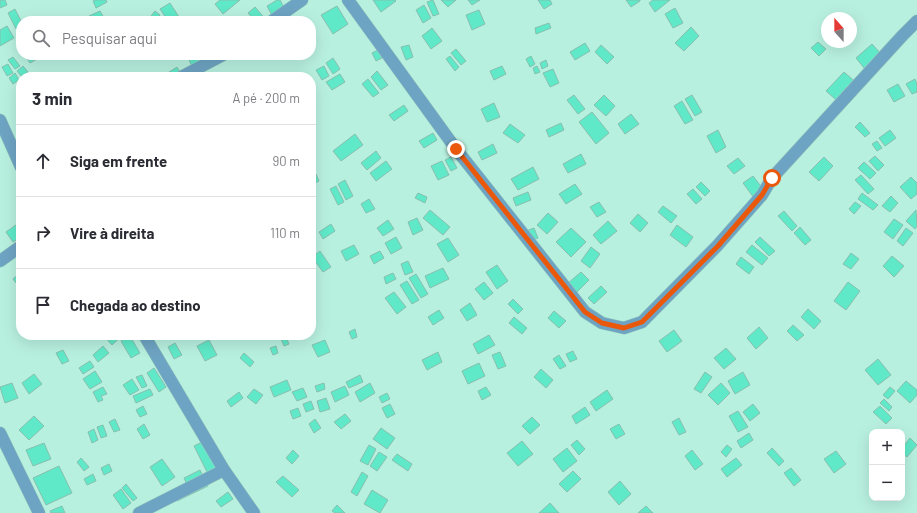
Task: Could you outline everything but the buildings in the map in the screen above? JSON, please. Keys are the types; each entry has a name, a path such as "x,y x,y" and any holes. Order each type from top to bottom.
{"street":[{"path":"279,16 302,0"},
{"path":"348,0 456,149 585,312 602,323 624,328 642,322 718,246 762,195 772,178 917,21"},
{"path":"191,72 213,60"},
{"path":"0,120 16,156"},
{"path":"0,261 16,250"},
{"path":"147,340 224,470 254,513"},
{"path":"0,433 39,513"},
{"path":"139,513 224,470"}],"route":[{"path":"456,149 585,312 602,323 624,328 642,322 718,246 762,195 772,178"}]}
